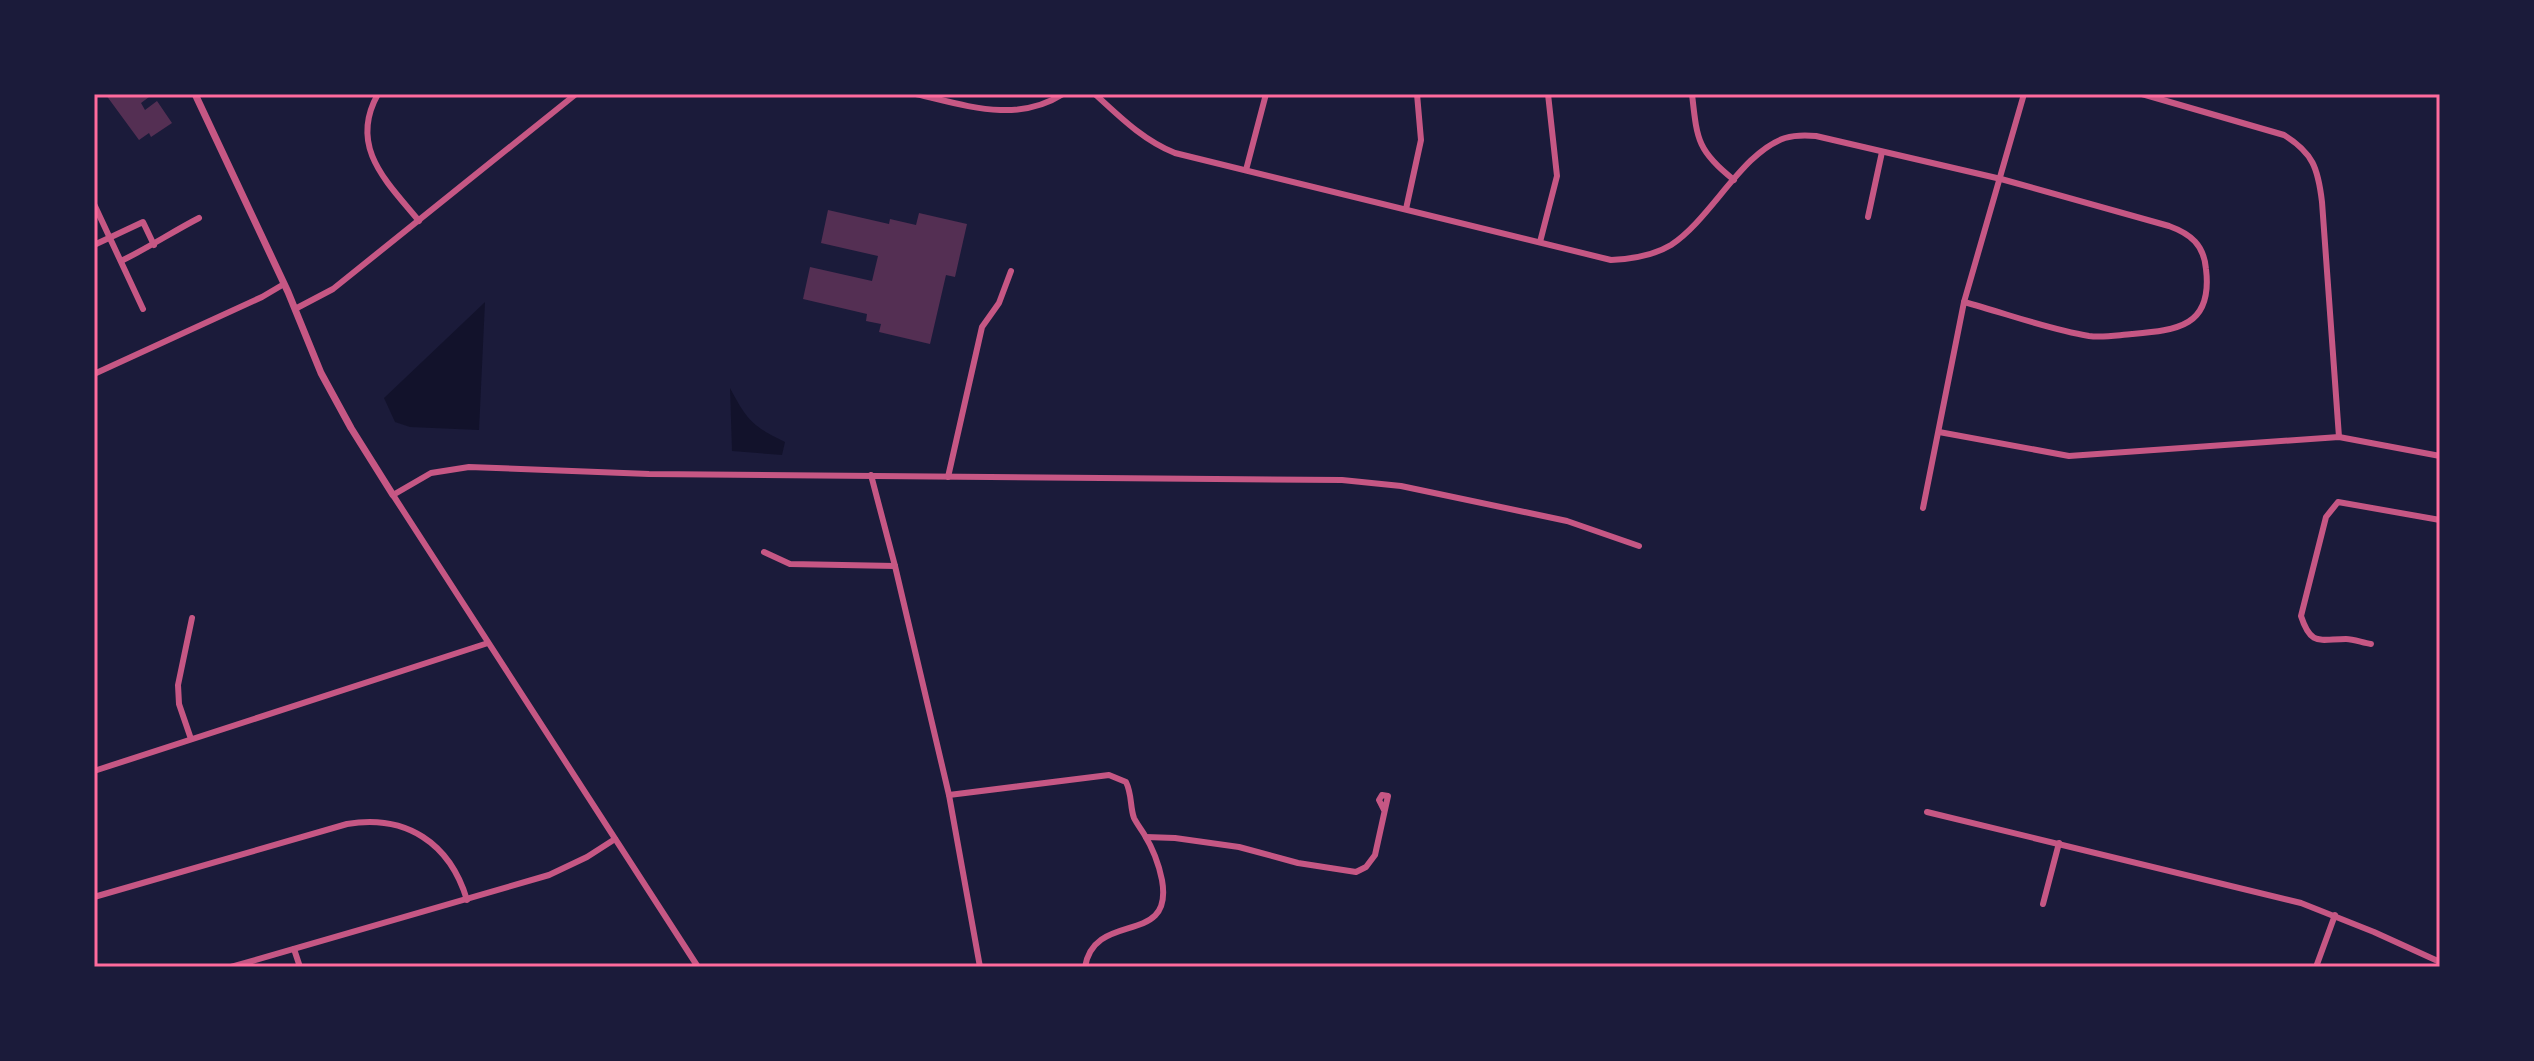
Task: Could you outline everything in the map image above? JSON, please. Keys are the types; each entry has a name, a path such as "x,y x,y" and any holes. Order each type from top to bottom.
{"street":[{"path":"195,94 329,388 393,495 698,967"},
{"path":"378,94 367,122 371,155 377,168 419,221"},
{"path":"295,309 333,289 576,94"},
{"path":"916,94 987,111 1008,112 1046,104 1063,94"},
{"path":"1095,94 1155,145 1175,153 1611,260 1629,259 1670,246 1685,234 1760,153 1786,137 1816,136 2001,179 2182,231 2197,242 2206,269 2206,295 2196,315 2170,330 2094,336 1964,302"},
{"path":"1246,170 1266,94"},
{"path":"1406,209 1421,140 1417,94"},
{"path":"1540,242 1557,176 1548,94"},
{"path":"1692,94 1695,126 1703,149 1734,180"},
{"path":"1923,508 1964,302 2024,94"},
{"path":"2142,94 2284,135 2313,161 2318,171 2322,202 2339,437"},
{"path":"1868,217 1882,152"},
{"path":"94,204 143,309"},
{"path":"121,261 199,218"},
{"path":"94,245 143,222 154,245"},
{"path":"948,477 982,327 999,303 1011,271"},
{"path":"94,374 284,284"},
{"path":"1939,432 2082,457 2339,437 2440,456"},
{"path":"393,495 431,473 469,467 649,474 1342,480 1387,485 1567,521 1639,546"},
{"path":"871,475 949,795 980,967"},
{"path":"2371,644 2346,639 2315,639 2306,630 2301,616 2326,517 2338,502 2440,520"},
{"path":"764,552 790,564 895,566"},
{"path":"191,739 179,704 178,685 192,618"},
{"path":"94,771 488,643"},
{"path":"949,795 1109,775 1129,786 1134,819 1146,837 1162,880 1162,898 1156,914 1144,925 1105,935 1091,950 1085,967"},
{"path":"1146,837 1239,847 1298,863 1356,872 1366,867 1375,855 1384,810"},
{"path":"1927,812 2274,896 2335,915 2440,962"},
{"path":"94,897 347,824 378,822 407,829 438,848 458,875 467,900"},
{"path":"231,967 560,871 615,839"},
{"path":"2043,904 2059,843"},
{"path":"2316,967 2335,915"},
{"path":"294,949 300,967"}],"shaded area":[{"path":"485,302 479,430 410,427 395,422 384,398"},
{"path":"730,388 752,421 785,442 782,455 732,451"}],"building":[{"path":"108,94 153,94 141,103 145,110 157,101 172,123 151,137 149,133 139,140"},
{"path":"828,210 889,224 890,219 916,225 919,213 967,224 955,277 946,275 930,344 879,332 881,324 866,321 867,314 803,299 810,267 872,281 878,256 821,243"}]}
